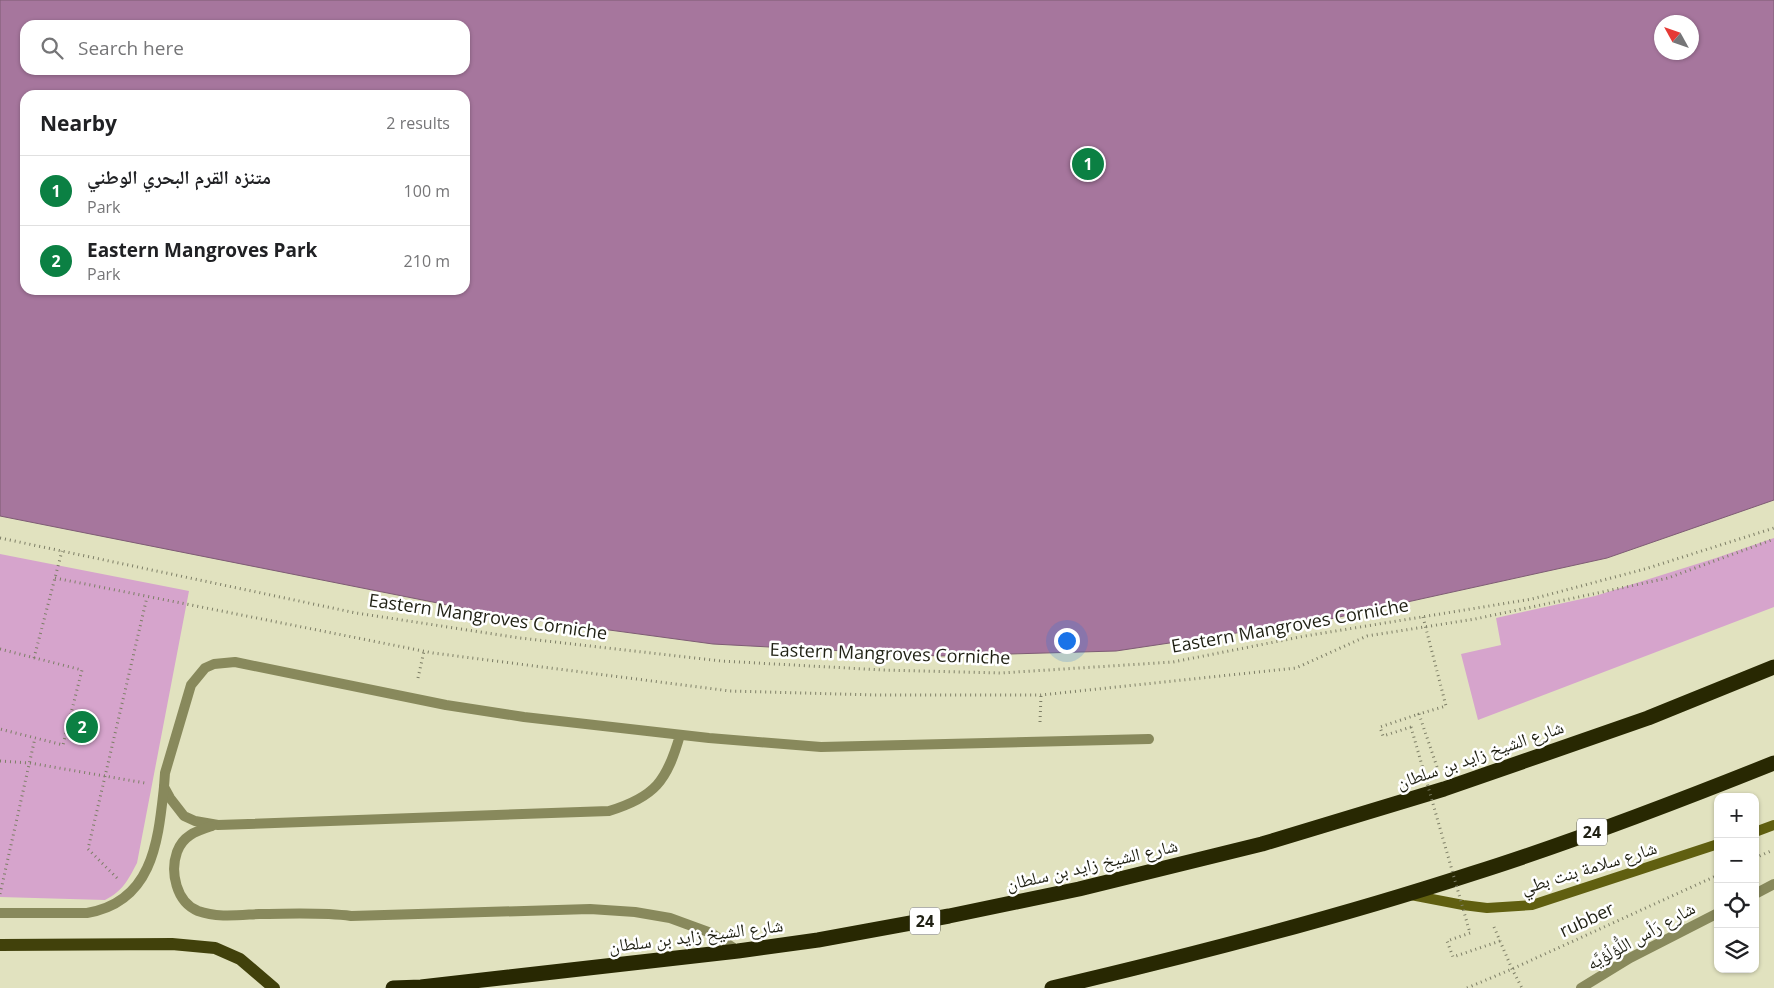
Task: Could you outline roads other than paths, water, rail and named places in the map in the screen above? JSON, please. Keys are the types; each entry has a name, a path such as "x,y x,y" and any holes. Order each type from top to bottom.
{"highway":[{"name":"شارع الشيخ زايد بن سلطان","path":"393,988 738,951 818,940 949,916 1079,889 1262,844 1444,789 1648,718 1774,667"},
{"name":"24","path":"1052,988 1210,950 1473,874 1680,801 1774,763"}],"main road":[{"path":"1759,831 1774,825"},
{"name":"شارع سلامة بنت بطي","path":"1408,894 1487,908 1532,905 1714,845"},
{"path":"0,945 172,944 215,948 240,959 274,988"}],"street":[{"path":"0,913 94,912 114,905 132,892 144,876 155,847 159,832 165,774 191,685 205,668 214,664 235,662 414,699 524,717 680,735 821,747 1149,739"},
{"path":"680,735 668,770 656,788 626,806 609,811 218,825 197,830 188,836 179,847 174,860 173,875 177,888 185,901 196,910 218,916 296,914 351,916 590,909 635,912 670,918 711,933 738,951"},
{"path":"164,787 184,816 195,821 218,825"},
{"path":"1759,892 1774,884"},
{"name":"شارع رَأس اللُّؤلُؤيَّه","path":"1581,988 1630,958 1714,915"}],"place":[{"name":"متنزه القرم البحري الوطني","path":"1088,164"},
{"name":"Eastern Mangroves Park","path":"82,727"}]}
